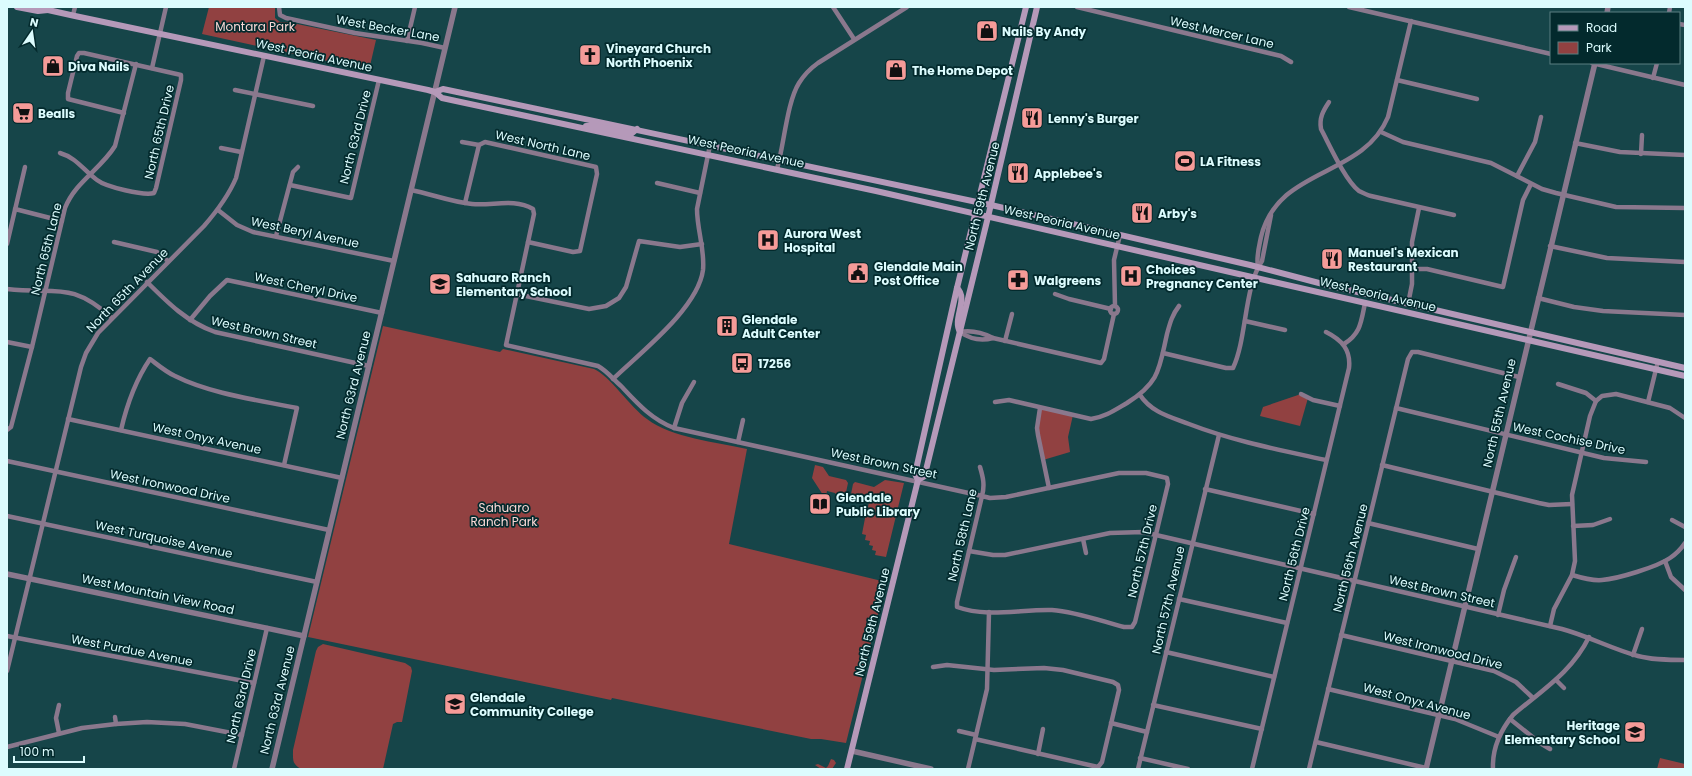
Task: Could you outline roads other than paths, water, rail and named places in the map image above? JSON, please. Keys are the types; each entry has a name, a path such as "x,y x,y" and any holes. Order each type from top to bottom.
{"main road":[{"name":"West Peoria Avenue","path":"17,7 38,11 46,8 159,34 435,92 442,98 777,169 1685,376"},
{"name":"North 59th Avenue","path":"848,769 918,480 915,474 957,288 1026,7"},
{"name":"North 59th Avenue","path":"918,480 925,476 1037,7"},
{"name":"West Peoria Avenue","path":"435,92 444,89 991,204 1408,304 1685,368"},
{"path":"578,127 594,126 631,134 637,129"},
{"path":"879,192 881,181"},
{"path":"957,288 960,290 961,296 957,323 960,332"}],"street":[{"path":"73,15 75,7"},
{"path":"124,113 68,99 77,56 79,53 84,53 152,68 166,7"},
{"name":"West Becker Lane","path":"279,7 280,15 286,18 355,33 445,48"},
{"path":"407,41 415,7"},
{"name":"North 63rd Avenue","path":"272,769 455,7"},
{"path":"834,7 854,40"},
{"path":"777,169 793,100 799,83 818,63 907,7"},
{"name":"West Mercer Lane","path":"1077,7 1281,56 1291,62"},
{"path":"1349,7 1550,54"},
{"path":"1163,353 1226,368 1233,368 1255,277 1258,267 1262,261 1272,213 1280,200 1291,191 1363,150 1381,132 1388,117 1411,21"},
{"name":"North 65th Avenue","path":"7,671 68,419 86,353 92,342 112,318 204,226 218,210 229,193 236,178 264,56"},
{"name":"North 65th Lane","path":"8,430 32,347 62,220 71,195 108,156 115,146 136,64"},
{"name":"North 55th Avenue","path":"1426,769 1594,64"},
{"path":"1598,64 1685,85"},
{"path":"1653,78 1656,64"},
{"name":"North 65th Drive","path":"90,175 100,183 146,194 154,193 181,75 152,68"},
{"name":"North 63rd Drive","path":"290,185 351,198 379,80"},
{"path":"1397,80 1477,99"},
{"path":"235,90 313,106"},
{"path":"1329,102 1322,114 1320,122 1321,129 1340,163 1353,184 1360,192 1419,208 1454,215"},
{"path":"1517,176 1534,142 1541,117"},
{"path":"1381,132 1403,142 1491,163 1542,189 1616,207 1685,208"},
{"path":"1641,154 1642,136"},
{"name":"West North Lane","path":"462,142 479,145 485,142 596,167 597,174 580,251 573,252 528,242"},
{"path":"1575,143 1620,152 1685,155"},
{"path":"465,203 479,145"},
{"path":"411,190 465,203 482,204 508,202 533,208 534,214 506,345 598,366 613,379 672,323 690,300 698,286 703,270 702,244 697,220 698,201 710,145"},
{"path":"221,148 241,152"},
{"path":"60,153 70,156 90,175"},
{"path":"7,244 25,167"},
{"path":"276,236 293,172 298,167"},
{"path":"657,183 700,193"},
{"path":"1412,269 1431,270 1503,287 1523,200 1531,184"},
{"path":"1408,304 1412,284 1412,242 1419,208"},
{"path":"15,210 62,220"},
{"name":"West Beryl Avenue","path":"218,210 243,228 394,261"},
{"path":"960,332 966,336 982,340 993,338 1101,363 1104,358 1114,314 1111,312 1116,290 1114,266 1120,235"},
{"path":"516,294 589,309 606,306 618,298 622,293 628,281 639,241 680,247 702,244"},
{"path":"114,242 157,252 168,261"},
{"path":"1550,246 1608,258 1685,262"},
{"name":"West Cheryl Drive","path":"190,320 210,296 227,280 382,313"},
{"name":"West Brown Street","path":"147,282 170,305 190,320 215,332 369,366"},
{"path":"7,289 71,292 83,297 101,308 112,318"},
{"path":"1055,294 1069,300 1113,308"},
{"path":"1538,298 1589,310 1685,315"},
{"path":"1326,332 1344,344 1359,330 1365,303"},
{"path":"994,402 1009,400 1084,418 1098,418 1111,413 1140,395 1150,386 1157,375 1170,320 1179,306"},
{"path":"1634,320 1635,313"},
{"path":"1005,341 1012,314"},
{"path":"1245,321 1285,330"},
{"path":"7,342 32,347"},
{"name":"North 56th Drive","path":"1252,769 1340,406 1349,364 1348,355 1344,344"},
{"name":"North 56th Avenue","path":"1309,769 1408,359 1412,352 1418,352 1519,377"},
{"path":"121,430 131,393 137,379 150,359 174,376 209,389 297,408 284,465"},
{"path":"1648,402 1658,361"},
{"name":"West Brown Street","path":"613,379 653,418 674,428 918,480 982,496 997,498 1006,497 1119,474 1146,473 1168,478"},
{"path":"674,428 682,403 694,382"},
{"path":"1558,384 1586,393 1596,401"},
{"path":"1301,394 1313,400 1340,406"},
{"path":"1550,626 1554,609 1572,575 1575,560 1572,495 1590,416 1596,401 1602,396 1616,394 1670,408 1685,418"},
{"path":"1140,395 1158,412 1219,435 1326,460"},
{"path":"1040,408 1037,428 1049,488"},
{"name":"West Cochise Drive","path":"1396,408 1604,458 1646,462"},
{"name":"West Onyx Avenue","path":"68,419 342,478"},
{"path":"738,442 743,420"},
{"name":"North 57th Avenue","path":"1138,769 1219,435"},
{"name":"West Ironwood Drive","path":"7,461 329,530"},
{"path":"1382,465 1549,505 1572,504"},
{"name":"North 58th Lane","path":"980,467 984,480 982,496 957,607 989,612"},
{"name":"North 57th Drive","path":"989,612 1042,610 1061,611 1124,627 1132,627 1136,622 1168,484 1168,478"},
{"path":"1205,489 1314,514"},
{"name":"West Turquoise Avenue","path":"7,516 317,582"},
{"path":"1573,526 1593,526 1610,519"},
{"path":"1672,520 1685,527"},
{"path":"1368,523 1478,549"},
{"path":"969,551 994,555 1005,555 1121,532 1137,532 1156,535"},
{"name":"West Brown Street","path":"1156,535 1550,626 1589,637 1633,655 1653,659 1685,660"},
{"path":"1083,539 1086,553"},
{"path":"1572,575 1590,580 1603,580 1665,561 1674,555 1685,543"},
{"path":"1498,615 1504,590 1516,557"},
{"path":"1665,561 1671,576 1677,584 1685,590"},
{"name":"West Mountain View Road","path":"7,574 304,636"},
{"path":"1179,598 1287,624"},
{"path":"968,769 986,689 988,670 989,612"},
{"name":"North 63rd Drive","path":"234,769 267,628"},
{"path":"1633,655 1642,629"},
{"name":"West Ironwood Drive","path":"1341,635 1494,671 1516,682 1533,698"},
{"name":"West Purdue Avenue","path":"7,636 254,683"},
{"path":"1493,769 1494,750 1499,737 1510,719 1563,674 1578,657 1589,637"},
{"path":"1166,652 1274,677"},
{"path":"934,667 947,665 988,670 1053,669 1113,682 1118,685 1119,690 1102,762 1098,767 1038,754 976,737 960,731"},
{"path":"1556,680 1564,688"},
{"name":"West Onyx Avenue","path":"1328,689 1439,715 1466,723 1499,737"},
{"path":"1153,704 1262,729"},
{"path":"58,705 56,718 59,733"},
{"path":"115,716 116,724"},
{"path":"1510,719 1550,749"},
{"path":"7,747 82,728 147,722 185,724 242,735"},
{"path":"1111,724 1147,732"},
{"path":"1038,754 1043,729"},
{"path":"1316,742 1426,769"},
{"path":"852,751 931,769"},
{"path":"1140,758 1188,769"}],"waterway":[{"path":"1394,264 1407,264"}],"place":[{"name":"Nails By Andy","path":"987,31"},
{"name":"Vineyard Church North Phoenix","path":"590,55"},
{"name":"Diva Nails","path":"53,66"},
{"name":"The Home Depot","path":"896,70"},
{"name":"Bealls","path":"23,113"},
{"name":"Lenny's Burger","path":"1032,118"},
{"name":"LA Fitness","path":"1185,161"},
{"name":"Applebee's","path":"1018,173"},
{"name":"Arby's","path":"1142,213"},
{"name":"Aurora West Hospital","path":"768,240"},
{"name":"Manuel's Mexican Restaurant","path":"1332,259"},
{"name":"Glendale Main Post Office","path":"858,273"},
{"name":"Choices Pregnancy Center","path":"1131,276"},
{"name":"Walgreens","path":"1018,280"},
{"name":"Sahuaro Ranch Elementary School","path":"440,284"},
{"name":"Glendale Adult Center","path":"727,326"},
{"name":"17256","path":"742,363"},
{"name":"Glendale Public Library","path":"820,504"},
{"name":"Glendale Community College","path":"455,704"},
{"name":"Heritage Elementary School","path":"1635,732"}],"park label":[{"name":"Montara Park","path":"255,26"},
{"name":"Sahuaro Ranch Park","path":"504,514"}]}
